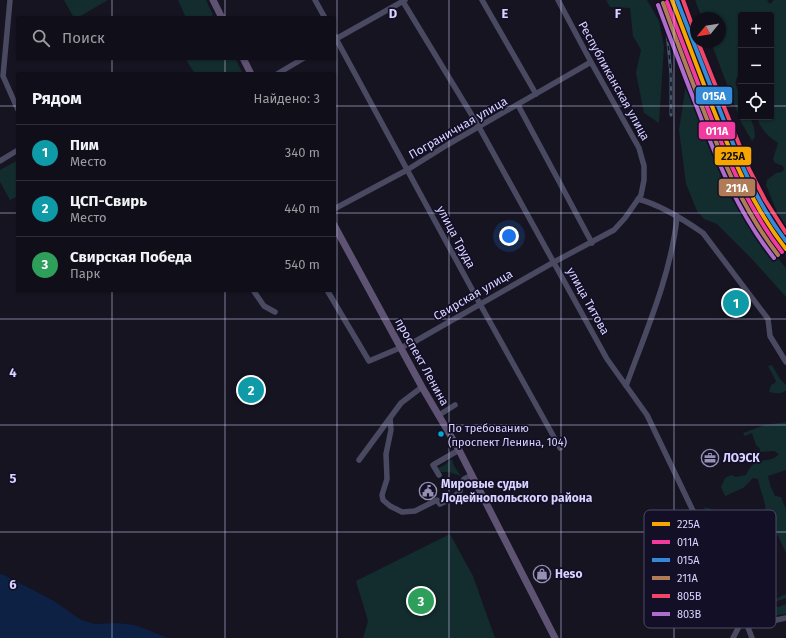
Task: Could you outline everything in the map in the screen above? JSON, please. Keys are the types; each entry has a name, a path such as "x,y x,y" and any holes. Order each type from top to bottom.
{"main road":[{"path":"212,0 221,16"},
{"path":"244,60 250,72"},
{"name":"проспект Ленина","path":"336,229 422,387 459,450 555,638"}],"street":[{"path":"10,0 3,76 16,105"},
{"path":"315,0 324,16"},
{"path":"336,37 404,0"},
{"name":"улица Титова","path":"404,0 479,128 607,359 649,419 693,510"},
{"path":"482,0 536,94"},
{"name":"Республиканская улица","path":"558,0 639,148 644,166 644,180 641,195 625,218 614,230 590,244"},
{"name":"улица Труда","path":"336,40 560,448"},
{"path":"280,72 301,60"},
{"name":"Пограничная улица","path":"336,208 407,170 591,62"},
{"path":"518,105 590,244"},
{"path":"0,161 16,151"},
{"path":"638,199 651,202 689,223 703,233 768,319 770,336 786,362"},
{"path":"626,386 663,280 675,238 677,217"},
{"name":"Свирская улица","path":"328,292 369,361 414,342 554,262 590,244"},
{"path":"254,292 264,306 275,312"},
{"path":"359,460 401,403 422,387"},
{"path":"439,415 455,405"},
{"path":"390,418 391,430 386,454 387,479 382,496 383,500 390,506 402,512 415,511 437,500 440,504 453,498 460,491 464,479 472,475"},
{"path":"439,475 433,465 459,450"},
{"path":"776,620 786,618"},
{"path":"733,638 738,628"},
{"name":"улица Титова","path":"748,628 752,638"}],"green space":[{"path":"64,0 108,0 80,16 73,16"},
{"path":"178,0 206,0 213,15 212,16 185,16"},
{"path":"606,0 647,0 659,21 664,47 659,123 644,113 636,73 641,50 633,36 630,8 610,7"},
{"path":"695,0 767,0 770,4 774,0 786,0 786,226 777,212 766,185 767,180 776,173 784,170 783,166 775,163 773,159 778,143 765,132 758,120 774,120 774,12 738,12 738,76 736,84 738,90 738,114 713,48 726,48 726,12 700,12"},
{"path":"186,60 236,60 242,72 194,72"},
{"path":"687,78 707,143 730,197 755,231 786,268 786,297 751,258 717,224 704,219 697,211 686,184 679,130"},
{"path":"740,120 751,120 754,127 755,137 752,141"},
{"path":"16,161 16,197 10,200 0,182 0,170"},
{"path":"772,365 780,379 786,385 786,390 782,393 769,392 771,385 776,381 768,366"},
{"path":"786,422 786,470 768,476 775,496 781,497 786,509 786,553 776,532 776,510 766,510 758,479 753,478 743,488 725,496 721,487 725,478 731,475 736,477 746,475 753,464 770,459 779,454 774,451 760,452 752,433 745,436 743,433 765,425"},
{"path":"452,459 454,466 461,476 449,472 441,472 437,468 443,466"},
{"path":"704,507 712,510 705,510"},
{"path":"450,534 473,576 495,638 363,638 368,621 356,581"},
{"path":"786,594 786,598 776,602 776,599"},
{"path":"786,604 786,614 776,615 776,607"}],"water":[{"path":"0,574 54,601 81,620 95,624 116,623 135,625 168,638 0,638"}],"railway":[{"path":"665,10 671,75 671,115"}],"transit line":[{"name":"225А","path":"672,0 735,162 763,216 786,249"},
{"name":"015А","path":"677,0 740,160 765,210 786,241"},
{"name":"805В","path":"683,0 690,19"},
{"name":"011А","path":"667,2 722,145 739,182 759,218 782,252"},
{"name":"211А","path":"663,3 693,83 735,185 755,221 778,255"},
{"name":"803В","path":"658,5 706,130 730,187 750,224 774,258"},
{"name":"805В","path":"700,48 749,169 765,200 786,233"}],"place":[{"name":"Пим","path":"736,303"},
{"name":"ЦСП-Свирь","path":"251,390"},
{"name":"По требованию (проспект Ленина, 104)","path":"441,434"},
{"name":"ЛОЭСК","path":"710,458"},
{"name":"Мировые судьи Лодейнопольского района","path":"428,491"},
{"name":"Heso","path":"542,574"},
{"name":"Свирская Победа","path":"421,601"}]}
